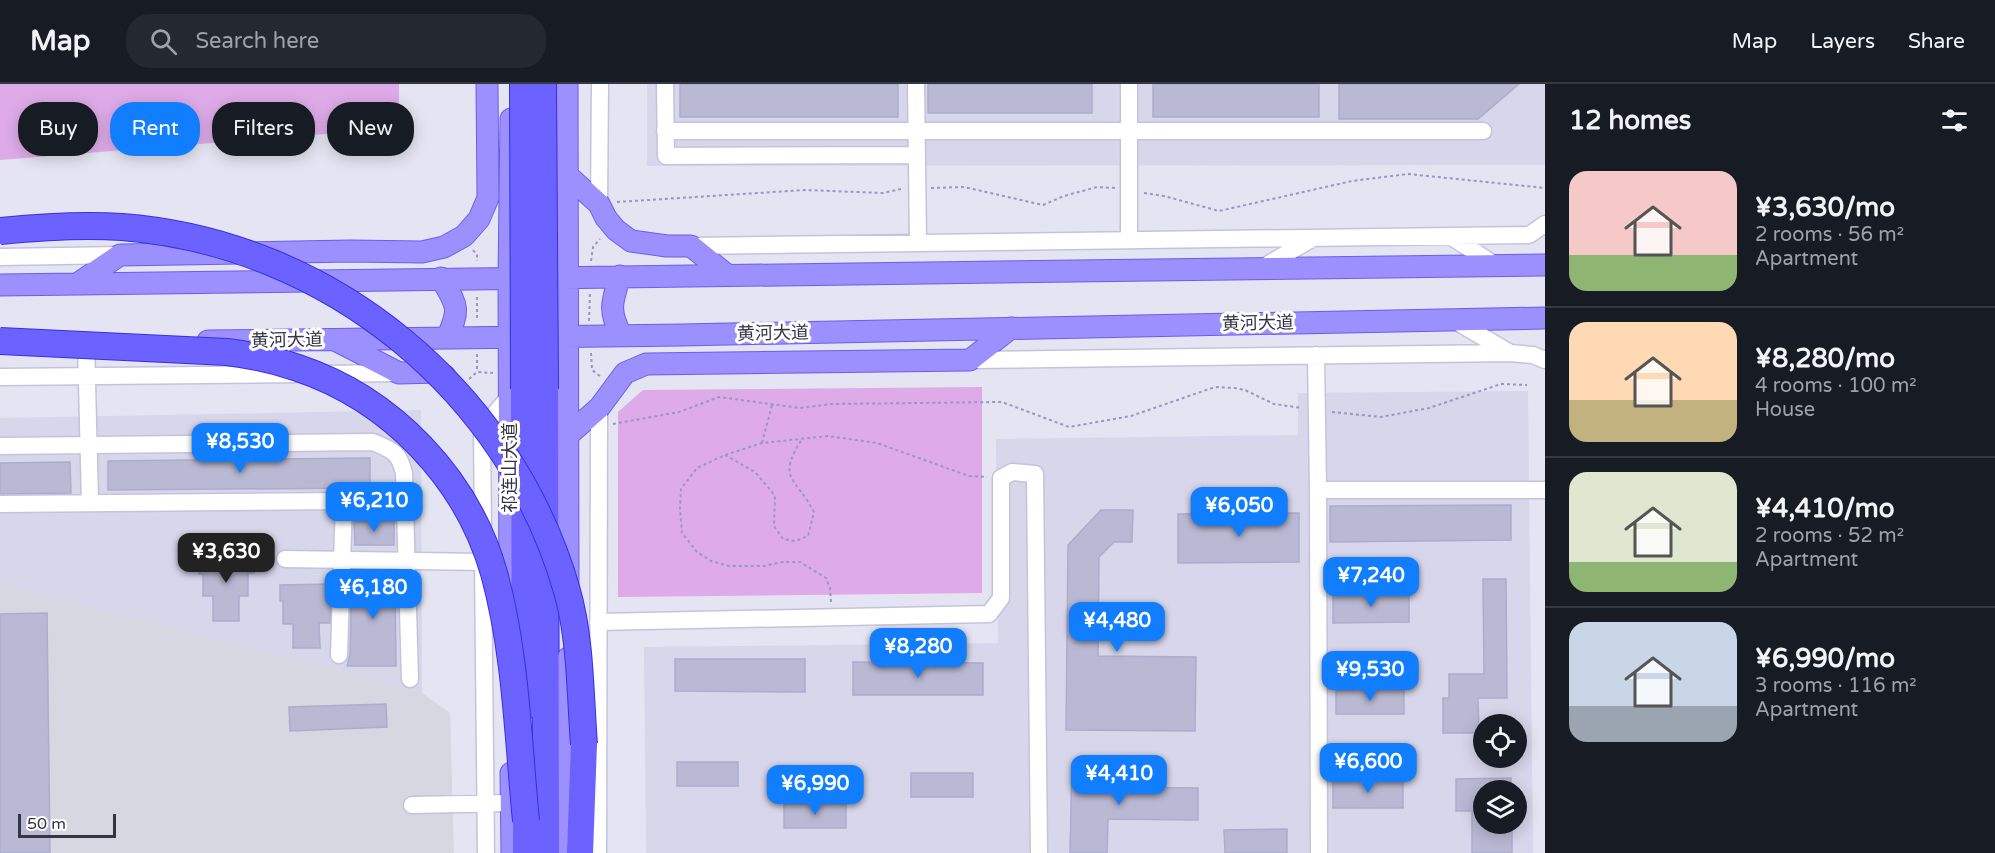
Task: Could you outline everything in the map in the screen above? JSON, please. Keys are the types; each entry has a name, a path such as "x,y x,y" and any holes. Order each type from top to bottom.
{"highway":[{"path":"519,812 523,84"},
{"path":"543,84 546,853"},
{"path":"0,231 90,225 122,227 185,236 247,253 306,278 361,309 412,348 457,392 495,439 525,487 549,538 567,592 574,619 584,744 580,853"},
{"path":"0,342 227,352 259,357 298,368 343,387 403,429 437,464 451,484 476,526 494,572 512,669 519,812 526,853"}],"main road":[{"path":"77,284 120,255 422,252 444,247 464,236 479,219 488,198 487,84"},
{"name":"祁连山大道","path":"511,84 509,397 519,812 512,853"},
{"path":"567,84 568,853"},
{"path":"567,175 599,204 613,226 631,240 667,246 691,246 727,275"},
{"path":"350,251 411,279"},
{"path":"0,285 1495,265 1543,270"},
{"path":"620,276 612,300 612,318 621,335"},
{"path":"441,278 456,305 456,318 447,338"},
{"name":"黄河大道","path":"0,342 681,335 1454,320 1542,315"},
{"path":"567,435 599,417 615,386 626,373 646,364 970,360 1011,328"},
{"path":"681,335 722,364"},
{"path":"333,339 399,373 439,372 471,391 482,429"}],"street":[{"path":"599,204 600,84"},
{"path":"665,84 666,156 917,155"},
{"path":"916,84 918,242"},
{"path":"1129,84 1129,239"},
{"path":"665,131 1483,131"},
{"path":"691,246 1529,235 1545,224"},
{"path":"1450,236 1495,265"},
{"path":"1262,268 1313,237"},
{"path":"0,256 120,255"},
{"path":"1454,320 1510,353"},
{"path":"86,342 90,503"},
{"path":"970,360 1510,353 1533,355 1545,360"},
{"path":"1316,355 1319,853"},
{"path":"0,377 399,373"},
{"path":"486,853 482,429 509,397"},
{"path":"598,853 599,417"},
{"path":"0,446 373,442 398,455 404,473 410,679"},
{"path":"598,622 989,614 1001,598 1001,478 1012,472 1035,474 1039,853"},
{"path":"1318,490 1545,490"},
{"path":"0,504 344,501 339,655"},
{"path":"285,559 483,561"},
{"path":"412,805 486,803 519,812"}],"path":[{"path":"599,204 805,190 883,193 906,188 964,187 1043,205 1064,196 1097,187 1119,188 1129,192 1164,196 1219,211 1352,181 1408,174 1545,188"},
{"path":"613,226 593,248 589,336 592,370 615,386"},
{"path":"464,236 477,255 477,372"},
{"path":"599,417 679,412 719,397 800,408 831,404 1002,402 1069,427 1131,416 1206,389 1224,387 1245,390 1274,404 1381,417 1429,408 1502,384 1527,385"},
{"path":"762,443 772,404"},
{"path":"832,617 830,588 826,578 800,562 782,562 764,566 729,566 711,561 697,552 682,533 681,489 697,468 725,455 762,443 828,436 878,443 969,476 1001,478"},
{"path":"725,455 755,472 772,492 775,498 774,526 783,539 795,541 808,536 814,512 805,496 789,477 788,467 802,438"}],"shaded area":[{"path":"0,84 399,84 399,102 327,102 327,134 315,135 315,102 212,102 212,143 200,144 200,102 110,102 110,151 98,152 98,102 18,102 18,156 50,156 0,160"},
{"path":"647,84 1545,84 1545,165 647,166"},
{"path":"982,387 982,593 618,597 618,412 643,390"},
{"path":"1528,391 1533,853 646,853 644,647 998,643 996,439 1298,435 1298,393"},
{"path":"421,410 422,693 0,583 0,418"},
{"path":"0,583 422,693 450,713 454,853 0,853"}],"building":[{"path":"680,84 898,84 898,117 680,117"},
{"path":"928,84 1092,84 1092,113 928,113"},
{"path":"1153,84 1319,84 1319,117 1153,117"},
{"path":"1339,84 1519,84 1478,119 1339,119"},
{"path":"370,458 370,488 108,490 108,461"},
{"path":"70,462 71,493 0,494 0,463"},
{"path":"1511,505 1511,540 1330,542 1330,506"},
{"path":"1101,510 1133,510 1132,542 1114,542 1099,557 1098,656 1196,657 1195,731 1066,730 1068,545"},
{"path":"1299,513 1299,562 1178,563 1178,514"},
{"path":"394,521 394,545 355,545 354,522"},
{"path":"199,557 254,557 254,573 248,573 248,596 239,596 239,621 213,621 213,596 203,596 203,574 199,574"},
{"path":"352,572 395,572 396,666 347,666 350,655"},
{"path":"1483,579 1506,579 1507,698 1478,698 1478,714 1473,714 1473,733 1443,733 1443,698 1449,698 1449,674 1484,674"},
{"path":"331,584 330,623 319,623 320,648 293,648 293,624 283,624 280,585"},
{"path":"1409,594 1409,622 1333,623 1333,595"},
{"path":"47,613 50,853 0,853 0,614"},
{"path":"675,659 805,659 805,692 675,691"},
{"path":"853,662 983,663 983,695 853,695"},
{"path":"1404,689 1404,714 1336,714 1336,690"},
{"path":"386,704 387,727 290,731 289,707"},
{"path":"677,762 738,762 738,786 677,786"},
{"path":"1072,763 1109,763 1109,787 1198,788 1198,820 1108,819 1107,853 1070,853"},
{"path":"911,773 973,773 973,797 911,797"},
{"path":"1511,778 1511,780 1473,780 1473,834 1512,834 1512,853 1472,853 1472,811 1456,811 1456,779"},
{"path":"1333,780 1403,780 1403,808 1333,808"},
{"path":"784,804 846,804 846,828 784,828"},
{"path":"1287,829 1287,853 1225,853 1224,830"}]}
